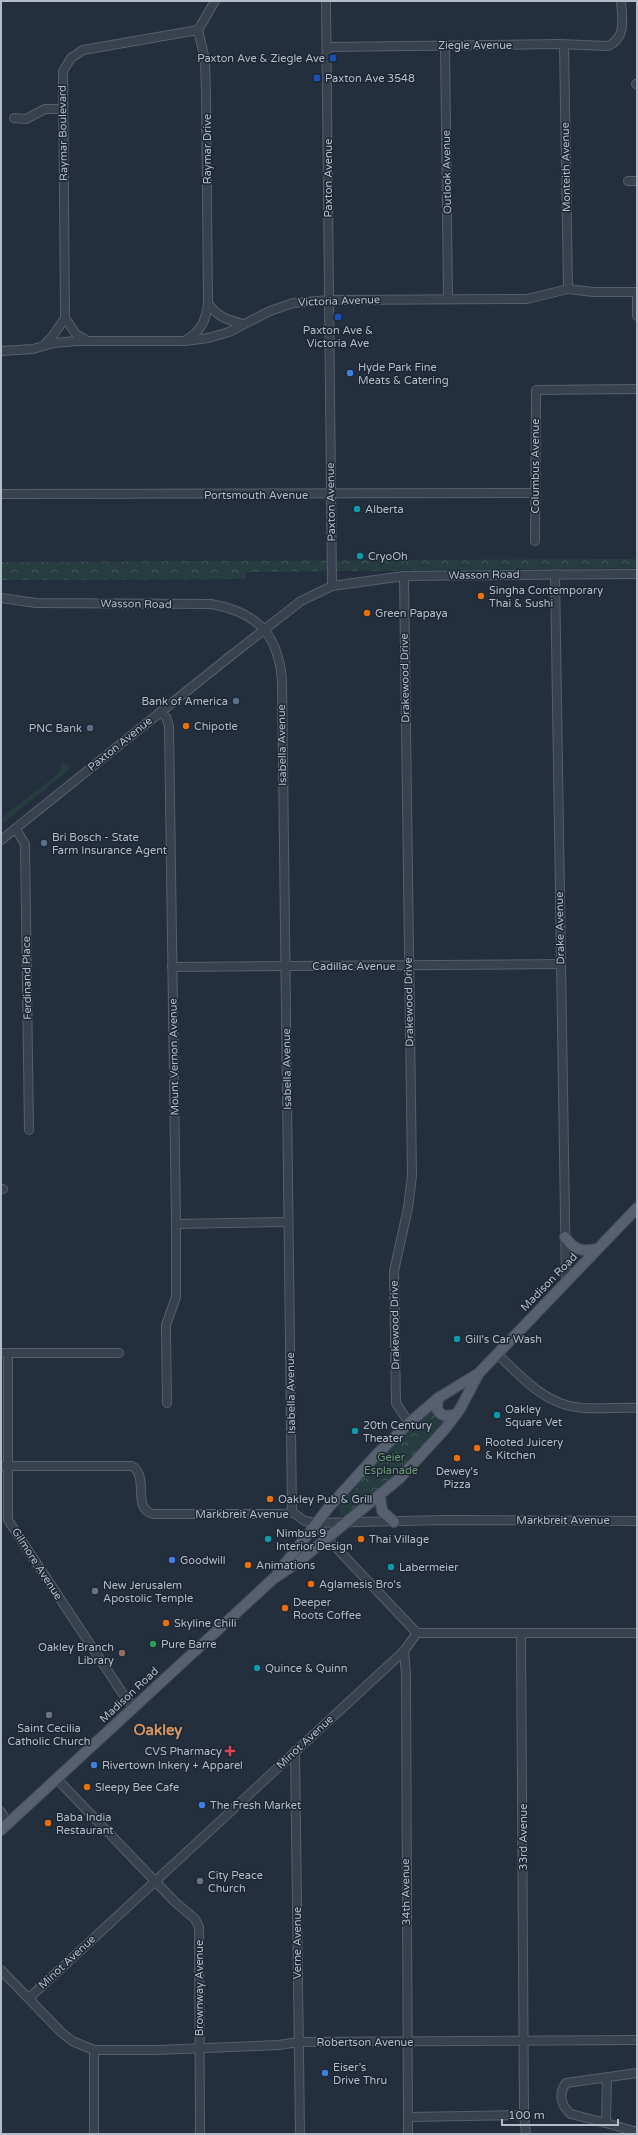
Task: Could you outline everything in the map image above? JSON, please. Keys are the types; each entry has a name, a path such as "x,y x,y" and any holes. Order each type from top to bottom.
{"main road":[{"name":"Madison Road","path":"4,1826 57,1779 273,1579 297,1563 380,1496 427,1451 458,1412 479,1373 637,1208"},
{"path":"565,1237 571,1246 580,1250 597,1249"},
{"name":"Madison Road","path":"273,1579 306,1535 377,1454 409,1423 441,1396 479,1373"},
{"path":"441,1396 455,1398 458,1412 448,1416 441,1414 437,1409 441,1396"},
{"path":"380,1496 382,1511 394,1522"},
{"path":"297,1563 306,1535"}],"street":[{"path":"198,30 215,1"},
{"name":"Paxton Avenue","path":"1,840 301,601 332,586 326,1"},
{"name":"Ziegle Avenue","path":"327,47 445,45 608,46 620,38 622,33 621,1"},
{"name":"Raymar Boulevard","path":"65,318 63,71 71,58 83,50 198,30"},
{"name":"Raymar Drive","path":"185,341 198,333 207,316 208,303 205,60 198,30"},
{"name":"Outlook Avenue","path":"445,45 448,298"},
{"name":"Monteith Avenue","path":"564,45 568,289"},
{"path":"14,118 26,119 45,110 63,110"},
{"path":"628,181 637,181"},
{"name":"Victoria Avenue","path":"1,351 89,341 185,341 208,338 229,332 270,311 293,303 328,300 448,298 527,299 568,289 593,292 637,292"},
{"path":"637,292 637,316"},
{"path":"208,303 214,312 224,319 243,324"},
{"path":"44,345 52,338 65,318 76,334 89,341"},
{"name":"Columbus Avenue","path":"536,542 536,390 637,389"},
{"name":"Portsmouth Avenue","path":"1,494 331,495 535,493"},
{"name":"Drake Avenue","path":"555,574 566,1282"},
{"name":"Wasson Road","path":"332,586 404,576 637,574"},
{"name":"Drakewood Drive","path":"404,576 412,1176 409,1201 394,1271 396,1403 409,1423"},
{"name":"Wasson Road","path":"1,598 36,603 211,604 242,612 265,630"},
{"name":"Isabella Avenue","path":"265,630 277,649 282,680 292,1512"},
{"name":"Mount Vernon Avenue","path":"160,712 166,717 169,726 176,1224 176,1297 166,1325 167,1403"},
{"name":"Ferdinand Place","path":"16,829 25,844 29,1130"},
{"name":"Cadillac Avenue","path":"172,967 561,964"},
{"path":"176,1224 288,1222"},
{"path":"4,1353 119,1353"},
{"name":"Gilmore Avenue","path":"4,1353 4,1466 8,1520 125,1697 134,1707"},
{"path":"497,1354 534,1387 556,1401 577,1407 637,1408"},
{"name":"Markbreit Avenue","path":"4,1466 132,1466 136,1468 141,1477 142,1504 144,1510 153,1514 284,1514 292,1512 304,1521 316,1523 483,1520 637,1521"},
{"path":"316,1523 327,1538 417,1633 637,1633"},
{"name":"Minot Avenue","path":"29,1998 404,1651 417,1633"},
{"name":"33rd Avenue","path":"521,1633 525,2041 524,2115 526,2134"},
{"name":"34th Avenue","path":"404,1651 406,1682 408,2134"},
{"name":"Verne Avenue","path":"295,1751 300,2134"},
{"name":"Brownway Avenue","path":"57,1779 195,1919 199,1927 200,2134"},
{"path":"1,1812 4,1826"},
{"path":"1,1970 72,2041 94,2050 94,2134"},
{"name":"Robertson Avenue","path":"94,2050 157,2050 199,2047 279,2045 298,2042 637,2040"},
{"path":"637,2073 566,2083 561,2089 564,2107 571,2114 637,2132"},
{"path":"606,2123 607,2077"},
{"path":"408,2117 524,2115"}],"green space":[{"path":"637,559 637,568 246,572 245,579 1,580 1,562"},
{"path":"62,763 69,765 69,770 1,825 1,818 58,774"},
{"name":"Geier Esplanade","path":"433,1409 438,1416 445,1421 434,1435 411,1460 347,1516 340,1514 339,1506 355,1489 363,1474 416,1422"}],"place":[{"name":"Paxton Ave & Ziegle Ave","path":"333,58"},
{"name":"Paxton Ave 3548","path":"317,78"},
{"name":"Paxton Ave & Victoria Ave","path":"338,317"},
{"name":"Hyde Park Fine Meats & Catering","path":"350,373"},
{"name":"Alberta","path":"357,509"},
{"name":"CryoOh","path":"360,556"},
{"name":"Singha Contemporary Thai & Sushi","path":"481,596"},
{"name":"Green Papaya","path":"367,613"},
{"name":"Bank of America","path":"236,701"},
{"name":"Chipotle","path":"186,726"},
{"name":"PNC Bank","path":"90,728"},
{"name":"Bri Bosch - State Farm Insurance Agent","path":"44,843"},
{"name":"Gill's Car Wash","path":"457,1339"},
{"name":"Oakley Square Vet","path":"497,1415"},
{"name":"20th Century Theater","path":"355,1431"},
{"name":"Rooted Juicery & Kitchen","path":"477,1448"},
{"name":"Dewey's Pizza","path":"457,1458"},
{"name":"Oakley Pub & Grill","path":"270,1499"},
{"name":"Nimbus 9 Interior Design","path":"268,1539"},
{"name":"Thai Village","path":"361,1539"},
{"name":"Goodwill","path":"172,1560"},
{"name":"Animations","path":"248,1565"},
{"name":"Labermeier","path":"391,1567"},
{"name":"Aglamesis Bro's","path":"311,1584"},
{"name":"New Jerusalem Apostolic Temple","path":"95,1591"},
{"name":"Deeper Roots Coffee","path":"285,1608"},
{"name":"Skyline Chili","path":"166,1623"},
{"name":"Pure Barre","path":"153,1644"},
{"name":"Oakley Branch Library","path":"122,1653"},
{"name":"Quince & Quinn","path":"257,1668"},
{"name":"Saint Cecilia Catholic Church","path":"49,1715"},
{"name":"CVS Pharmacy","path":"230,1751"},
{"name":"Rivertown Inkery + Apparel","path":"94,1765"},
{"name":"Sleepy Bee Cafe","path":"87,1787"},
{"name":"The Fresh Market","path":"202,1805"},
{"name":"Baba India Restaurant","path":"48,1823"},
{"name":"City Peace Church","path":"200,1881"},
{"name":"Eiser’s Drive Thru","path":"325,2073"}],"district":[{"name":"Oakley","path":"158,1730"}]}
